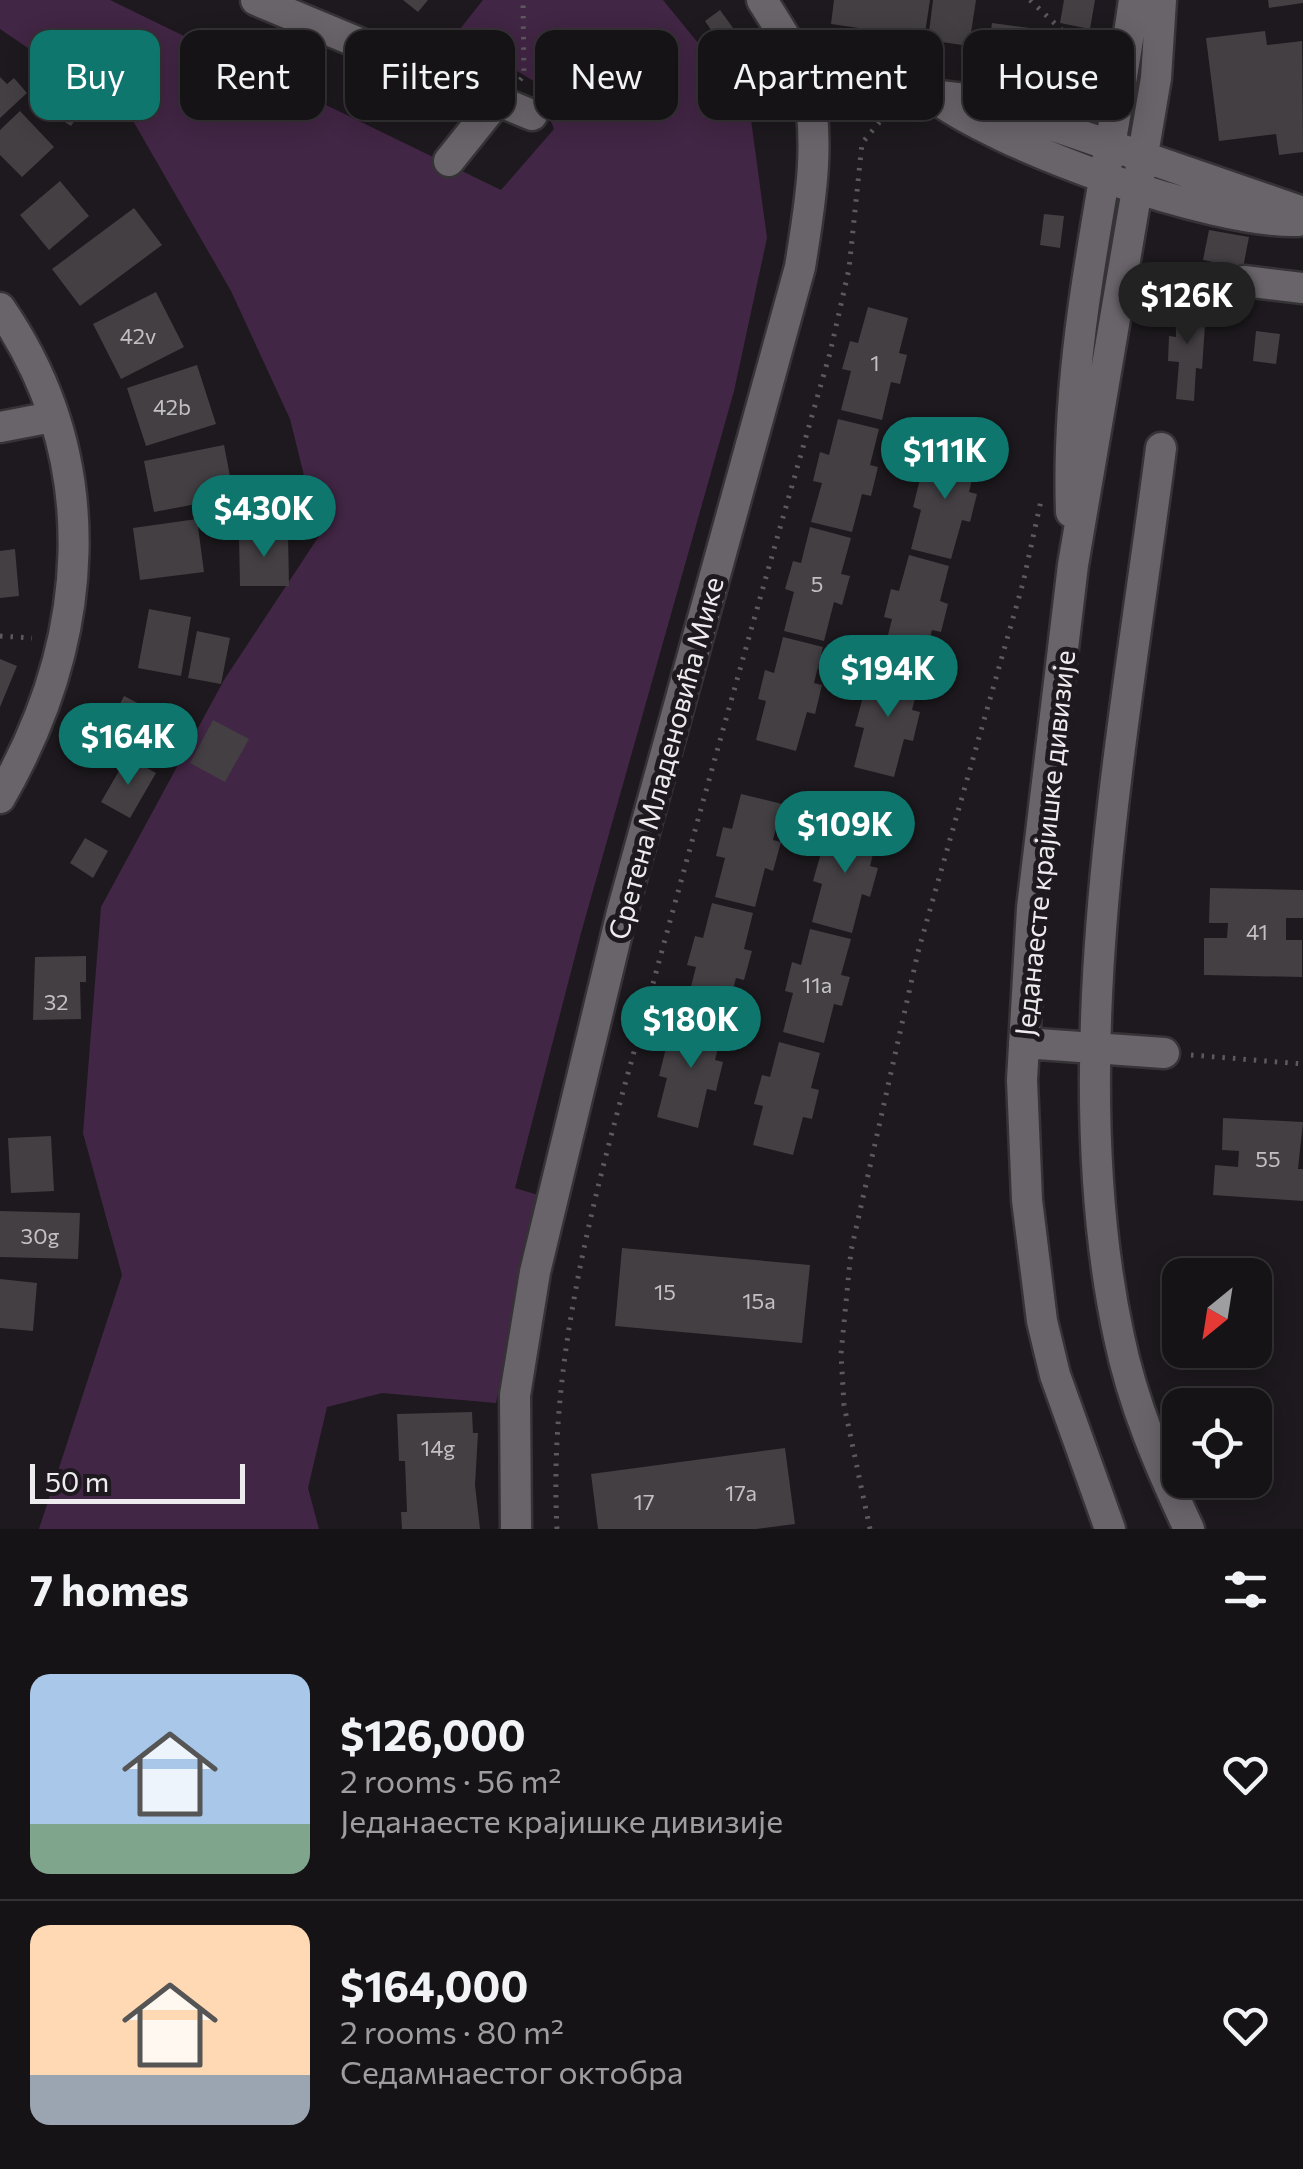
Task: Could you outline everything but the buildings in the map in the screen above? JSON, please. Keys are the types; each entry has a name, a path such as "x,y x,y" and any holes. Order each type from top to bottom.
{"street":[{"path":"256,0 345,37"},
{"name":"Сретена Младеновића Мике","path":"762,0 778,30"},
{"name":"Једанаесте крајишке дивизије","path":"1073,566 1070,472 1076,361 1105,160 1134,0"},
{"name":"Једанаесте крајишке дивизије","path":"1110,1529 1055,1375 1042,1321 1028,1200 1024,1043 1032,908 1073,566 1140,172 1161,0"},
{"path":"943,96 982,100 1105,160 1240,214 1303,221"},
{"path":"515,108 532,115"},
{"path":"449,161 482,120"},
{"name":"Сретена Младеновића Мике","path":"516,1529 515,1395 535,1272 622,912 800,268 809,120"},
{"path":"1140,172 1303,212"},
{"path":"1244,280 1303,288"},
{"path":"0,308 24,347 52,417 71,487 72,600 66,640 50,692 0,798"},
{"path":"0,427 52,417"},
{"path":"1161,448 1114,820 1093,1048 1105,1246 1120,1342 1157,1462 1188,1529"},
{"path":"1024,1043 1164,1053"}],"path":[{"path":"515,84 524,76 523,0"},
{"path":"1030,0 1062,30"},
{"path":"557,1529 554,1443 585,1244 685,866 830,353 849,269 862,143 881,120"},
{"path":"870,1529 844,1404 841,1354 851,1251 918,952 1023,583 1038,501 1070,472"},
{"path":"1164,1053 1303,1064"}],"shaded area":[{"path":"0,0 110,0 180,34 180,120 325,120 325,104 345,114 345,120 357,120 501,190 554,129 550,120 678,120 678,30 535,30 535,82 515,70 515,30 459,30 483,0 663,0 698,43 698,120 751,120 767,238 734,391 581,933 515,1188 538,1195 496,1403 382,1393 327,1407 308,1488 319,1529 39,1529 122,1275 83,1133 101,907 224,680 319,536 290,419 231,291 133,120 160,120 160,30 30,30 30,49 0,29"}]}
